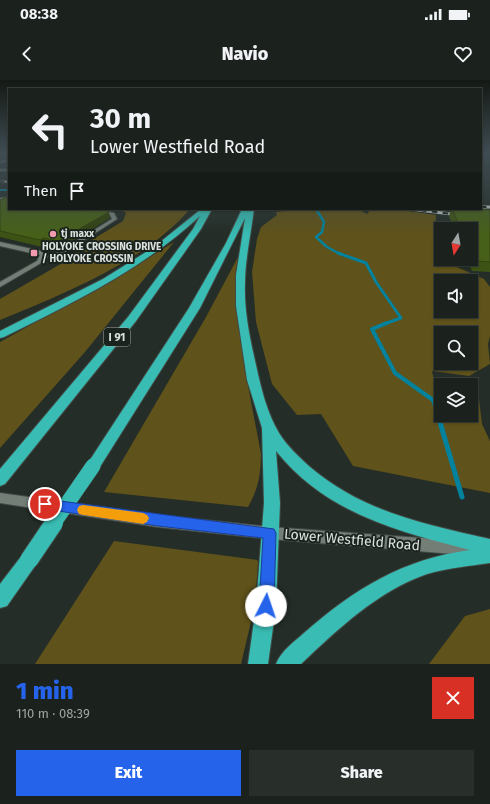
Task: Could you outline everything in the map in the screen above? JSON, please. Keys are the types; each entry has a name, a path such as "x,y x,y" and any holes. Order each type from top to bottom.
{"highway":[{"path":"0,335 56,307 139,260 178,233 203,210"},
{"name":"I 91","path":"0,480 136,312 197,228 207,210"},
{"path":"0,599 30,560 93,466 183,326 215,271 246,210"},
{"path":"250,210 241,276 241,299 249,362 267,421 275,439 318,483 342,500 395,523 490,547"},
{"path":"258,664 266,606 272,488 267,421"},
{"path":"286,664 360,599 381,586 427,566 490,555"}],"main road":[{"name":"Lower Westfield Road","path":"0,498 158,520 270,533 490,550"}],"lane":[{"path":"0,285 39,262 43,257 62,252 115,218 112,214 94,210"},
{"path":"0,244 39,252 43,254 43,257"}],"shaded area":[{"path":"122,210 189,210 172,228 127,261 102,275 0,320 0,299 71,258 77,249 123,221 126,213"},
{"path":"295,210 359,210 367,214 370,210 402,210 436,215 436,222 434,222 434,266 454,266 473,274 434,274 434,318 478,318 478,276 484,279 490,287 490,336 488,344 490,364 469,376 432,371 434,380 434,422 478,422 479,399 482,424 490,441 490,493 353,466 321,414 297,415 272,384 256,322 252,272 257,239 261,227 277,215 276,212"},
{"path":"174,242 85,352 0,448 0,342 136,266"},
{"path":"238,257 237,282 240,331 247,380 261,454 258,482 248,507 104,492 206,317"},
{"path":"114,541 257,560 255,605 241,664 35,664"},
{"path":"490,609 490,664 429,664 465,616"}],"building":[{"path":"8,196 8,210 108,210 109,212 58,241 44,238 40,240 0,231 0,200"},
{"path":"452,210 490,210 490,262 478,261 478,222 458,222"}],"waterway":[{"path":"0,190 8,190"},
{"path":"317,210 324,222 322,232 316,237 327,247 338,253"},
{"path":"338,253 366,263 376,282 401,318 384,324"},
{"path":"387,323 372,329 395,373 433,400 434,403"},
{"path":"440,422 462,497"}],"railway":[{"path":"0,181 8,182"},
{"path":"482,207 490,207"},
{"path":"418,210 460,215"}],"slow traffic":[{"path":"83,510 143,518"}],"place":[{"name":"tj maxx","path":"53,234"},
{"name":"HOLYOKE CROSSING DRIVE / HOLYOKE CROSSIN","path":"34,253"}],"route":[{"path":"45,504 158,520 270,533 266,606"}]}
